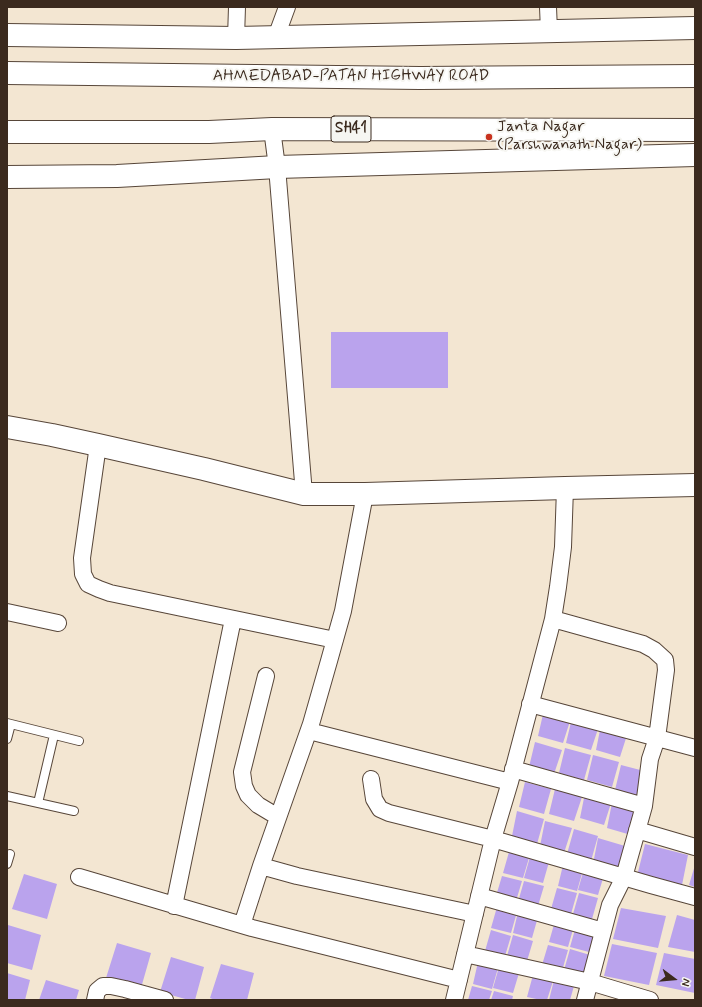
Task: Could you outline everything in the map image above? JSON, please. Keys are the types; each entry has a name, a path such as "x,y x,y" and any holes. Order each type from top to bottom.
{"street":[{"path":"236,38 237,7"},
{"path":"276,36 286,7"},
{"path":"7,35 236,38 546,14 695,28"},
{"name":"AHMEDABAD-PATAN HIGHWAY ROAD","path":"7,73 420,78 695,76"},
{"path":"272,129 277,167 304,494"},
{"name":"SH41","path":"7,132 209,132 272,129 695,130"},
{"path":"7,177 117,176 277,167 695,155"},
{"path":"7,428 52,435 98,445 304,494 365,494 695,485"},
{"path":"98,445 82,558 83,574 88,584 110,593 335,640"},
{"path":"454,1000 493,839 553,619 563,547 565,488"},
{"path":"242,925 261,866 309,731 335,640 343,611 365,494"},
{"path":"7,612 58,623"},
{"path":"174,906 233,618"},
{"path":"553,619 643,644 654,650 665,660 666,670 657,738 650,759 644,806 624,877 610,905 585,1000"},
{"path":"266,676 242,772 244,786 248,795 258,805 278,817"},
{"path":"530,704 695,748"},
{"path":"309,731 644,806"},
{"path":"371,779 374,799 380,809 390,813 493,839 695,897"},
{"path":"637,830 695,847"},
{"path":"261,866 297,876 475,914"},
{"path":"79,877 242,925 459,980"},
{"path":"479,896 603,930"},
{"path":"464,954 590,982 650,1000"},
{"path":"95,1000 97,991 103,986 111,986 165,1000"}],"lane":[{"path":"7,740 9,723 80,741"},
{"path":"38,803 54,735"},
{"path":"7,796 74,811"},
{"path":"7,864 10,854"}],"building":[{"path":"331,332 448,332 448,388 331,388"},
{"path":"544,710 571,718 563,743 538,736"},
{"path":"572,718 599,726 591,750 566,743"},
{"path":"601,725 628,732 620,757 596,750"},
{"path":"535,742 562,750 554,774 529,767"},
{"path":"565,748 591,755 584,780 559,773"},
{"path":"593,755 619,762 612,787 587,780"},
{"path":"621,765 648,772 640,797 615,790"},
{"path":"525,782 551,789 544,814 519,807"},
{"path":"555,789 582,797 574,821 549,814"},
{"path":"585,793 612,800 604,825 580,818"},
{"path":"612,803 639,810 631,835 607,828"},
{"path":"517,811 544,819 537,844 512,836"},
{"path":"545,821 572,828 564,853 540,846"},
{"path":"574,829 598,836 591,861 567,854"},
{"path":"598,838 625,846 617,871 593,864"},
{"path":"645,844 688,855 682,885 637,876"},
{"path":"509,852 529,858 523,878 503,873"},
{"path":"530,857 549,862 543,883 524,878"},
{"path":"563,865 583,870 577,891 558,886"},
{"path":"695,865 695,887 689,885"},
{"path":"584,869 604,875 598,895 578,890"},
{"path":"24,874 57,884 47,919 12,909"},
{"path":"502,876 522,881 516,901 496,896"},
{"path":"524,881 544,886 538,906 518,902"},
{"path":"557,888 577,893 571,914 551,909"},
{"path":"579,893 598,898 592,919 573,914"},
{"path":"497,907 517,912 511,933 491,928"},
{"path":"621,908 666,916 658,948 613,939"},
{"path":"518,912 538,917 532,938 513,933"},
{"path":"677,915 695,920 695,952 668,947"},
{"path":"555,921 574,926 568,947 549,942"},
{"path":"8,925 41,935 32,970 7,963"},
{"path":"576,926 595,931 589,952 570,947"},
{"path":"491,930 511,936 505,956 485,951"},
{"path":"513,935 533,941 527,961 507,956"},
{"path":"117,943 151,953 141,988 106,978"},
{"path":"612,944 657,953 649,985 604,976"},
{"path":"548,945 568,950 562,971 542,965"},
{"path":"570,949 590,955 584,976 564,970"},
{"path":"664,953 695,959 695,993 656,985"},
{"path":"171,957 204,967 195,1000 189,1000 160,992"},
{"path":"478,962 498,968 492,989 473,984"},
{"path":"221,964 254,973 247,1000 215,1000 210,998"},
{"path":"499,967 519,973 513,993 493,988"},
{"path":"7,973 30,980 25,1000 7,1000"},
{"path":"533,975 553,981 547,1000 527,997"},
{"path":"46,980 79,990 76,1000 39,1000"},
{"path":"554,980 574,986 570,1000 549,1000"},
{"path":"472,986 492,991 489,1000 468,1000"},
{"path":"494,991 513,996 512,1000 491,1000"}],"place":[{"name":"Janta Nagar (Parshwanath Nagar)","path":"489,137"}]}
